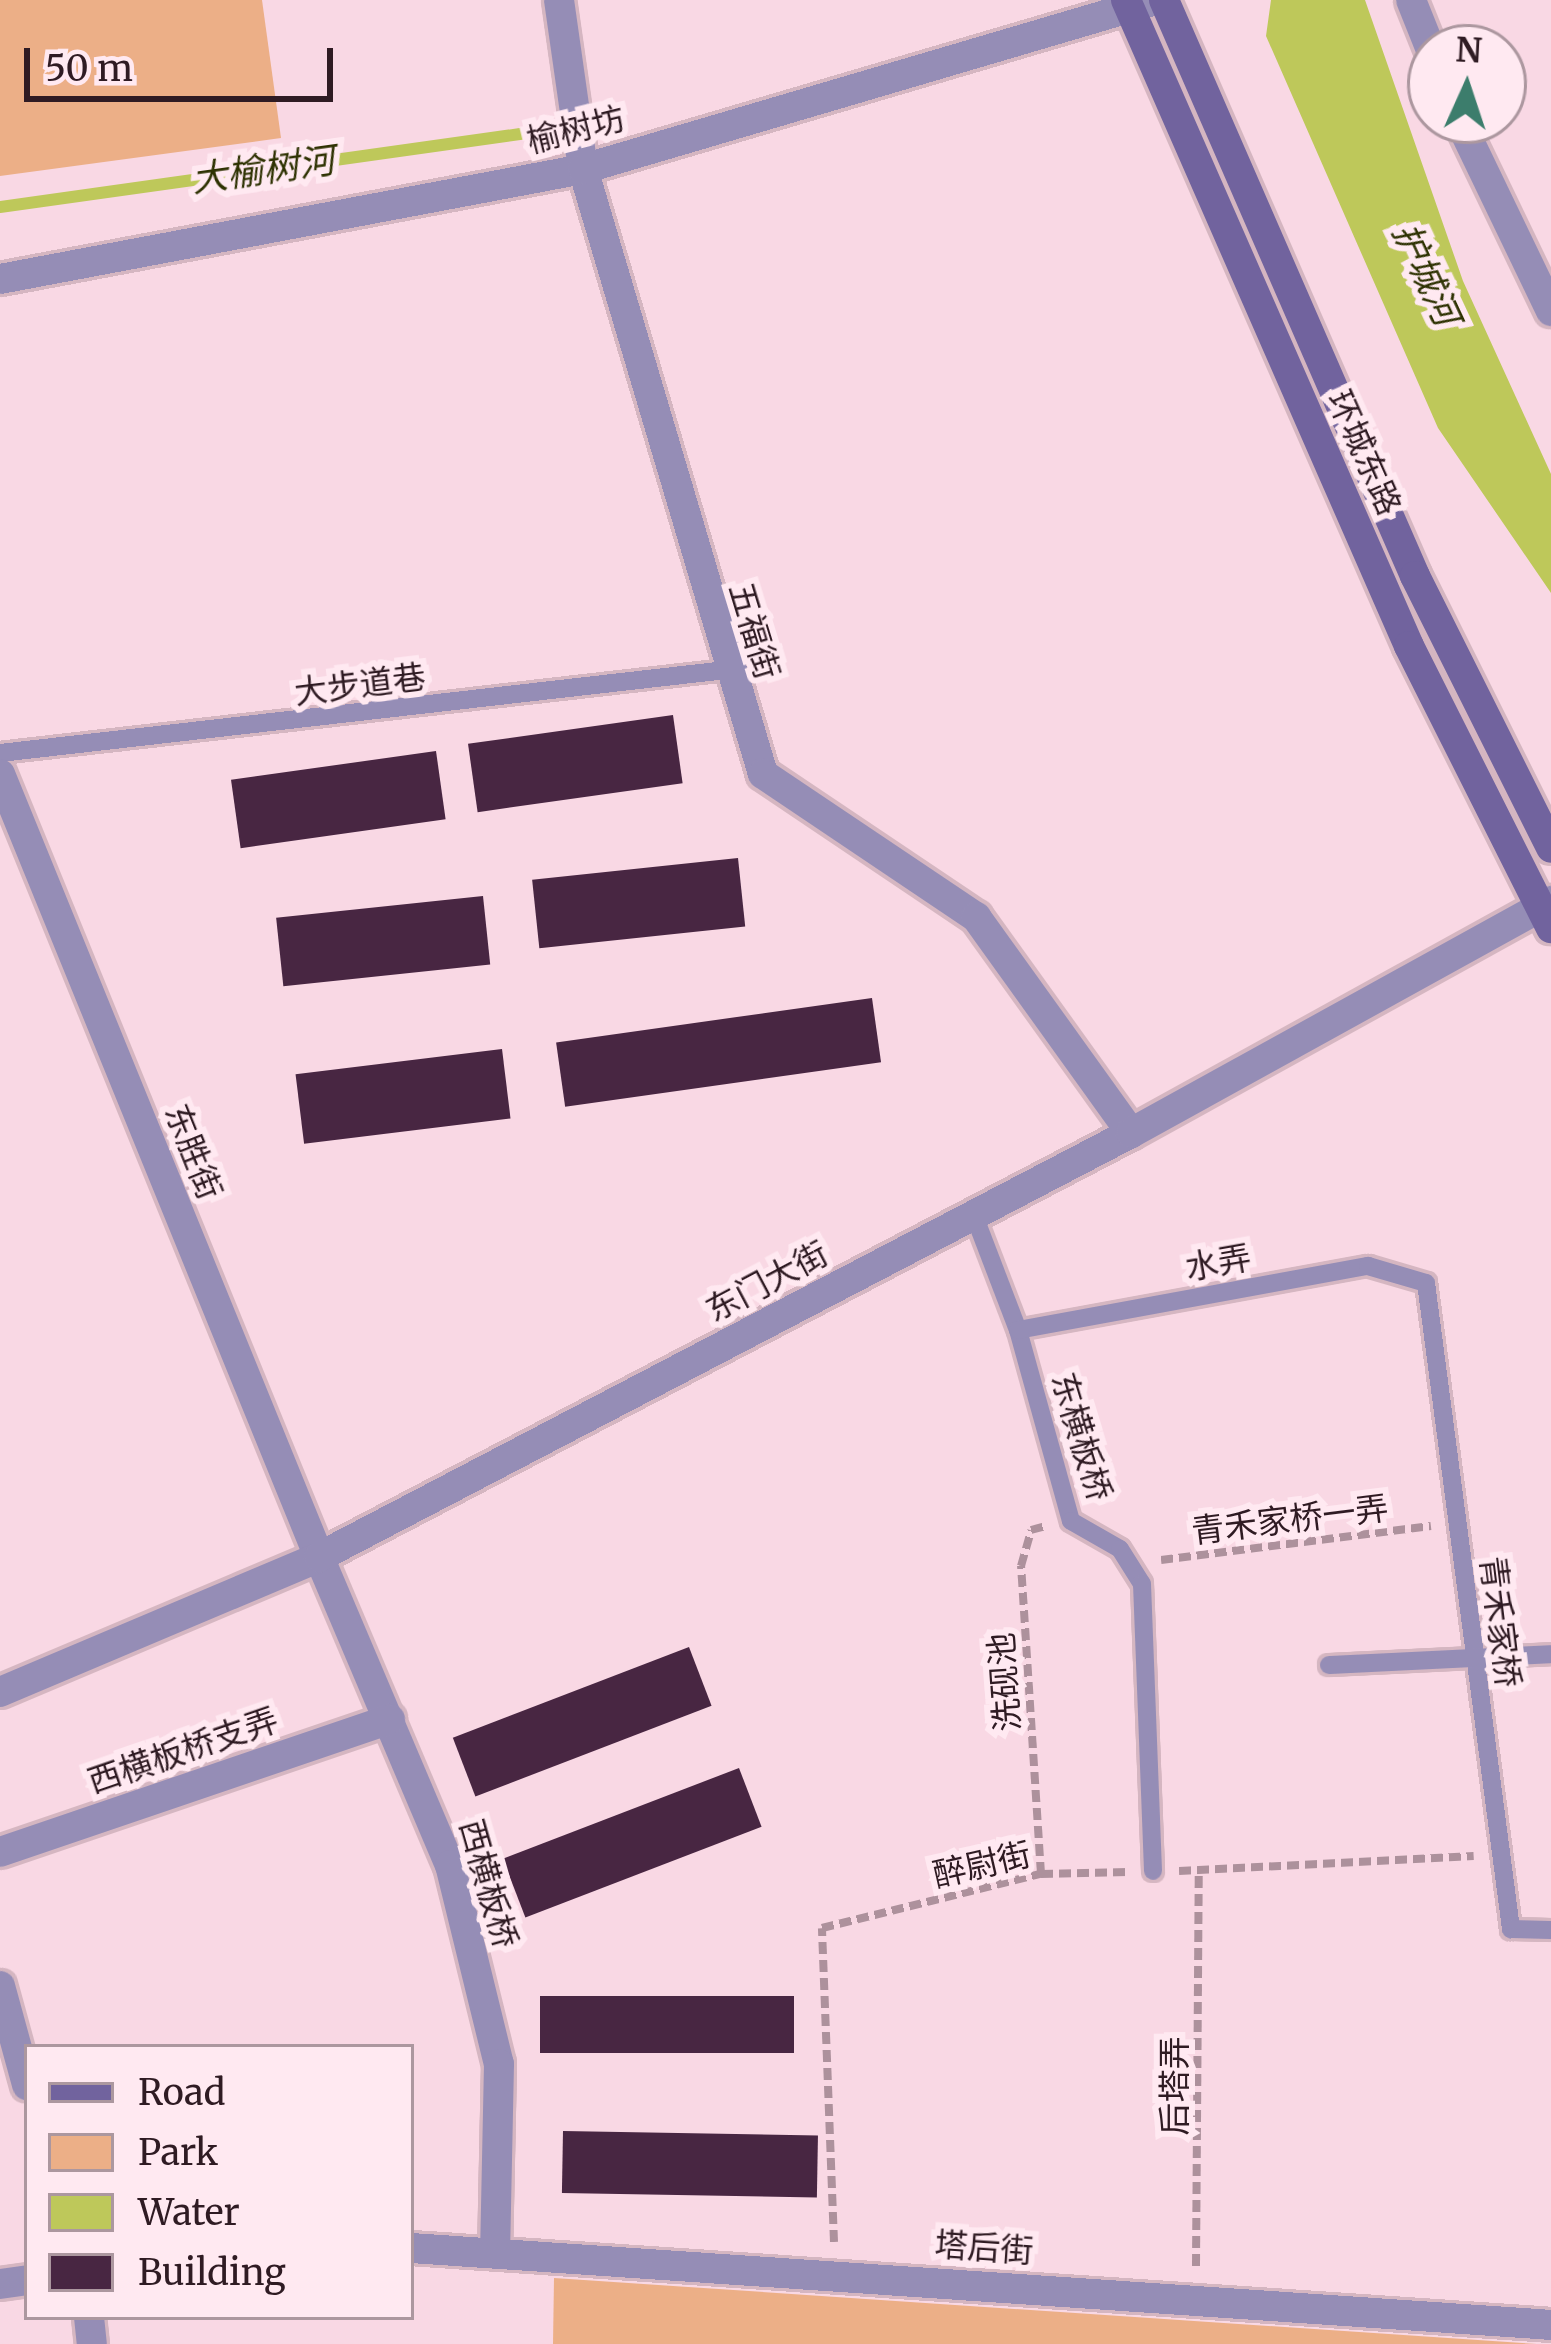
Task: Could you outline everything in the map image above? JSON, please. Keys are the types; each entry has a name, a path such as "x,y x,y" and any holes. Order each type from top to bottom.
{"main road":[{"name":"环城东路","path":"1144,2 1415,575 1551,848"},
{"name":"环城东路","path":"1144,2 1409,646 1547,912"}],"street":[{"name":"五福街","path":"559,0 583,169 727,670 763,774 976,917 1132,1133"},
{"name":"榆树坊","path":"0,279 583,169 1144,2"},
{"path":"1471,144 1551,311"},
{"name":"东胜街","path":"0,774 319,1557"},
{"name":"东门大街","path":"0,1692 319,1557 1547,912"},
{"name":"西横板桥","path":"319,1557 450,1864 499,2064 495,2252"},
{"name":"西横板桥支弄","path":"0,1852 390,1719"},
{"path":"0,1986 24,2074"},
{"name":"塔后街","path":"414,2248 1551,2325"}],"lane":[{"name":"大步道巷","path":"0,753 727,670"},
{"name":"东横板桥","path":"974,1215 1018,1330 1071,1521 1120,1549 1130,1564"},
{"name":"水弄","path":"1018,1330 1368,1266 1426,1283"},
{"name":"青禾家桥","path":"1426,1283 1511,1929 1551,1930"},
{"path":"1130,1564 1142,1584 1154,1871"},
{"path":"1329,1665 1474,1654 1551,1654"}],"path":[{"name":"洗砚池","path":"1041,1874 1021,1565 1030,1529 1071,1521"},
{"name":"青禾家桥一弄","path":"1130,1564 1457,1523"},
{"name":"醉尉街","path":"833,2273 837,2177 822,1928 1041,1874 1199,1871 1499,1854"},
{"name":"后塔弄","path":"1190,2300 1199,2246 1199,1871"}],"green space":[{"path":"0,0 262,0 281,138 0,176"},
{"path":"554,2278 1537,2344 553,2344"}],"water":[{"name":"护城河","path":"1271,0 1365,0 1407,120 1407,144 1415,144 1463,281 1551,474 1551,593 1438,428 1266,36"}],"building":[{"path":"673,715 683,783 478,812 468,744"},
{"path":"436,751 446,819 241,848 231,780"},
{"path":"738,858 745,927 539,948 532,880"},
{"path":"483,896 490,965 283,986 276,918"},
{"path":"872,998 881,1062 565,1107 556,1042"},
{"path":"502,1049 511,1118 304,1144 296,1074"},
{"path":"689,1647 712,1706 475,1796 453,1738"},
{"path":"739,1768 762,1827 525,1917 503,1859"},
{"path":"540,1996 794,1996 794,2053 540,2053"},
{"path":"563,2131 818,2135 817,2197 562,2193"}],"waterway":[{"name":"大榆树河","path":"0,207 527,133"}]}
